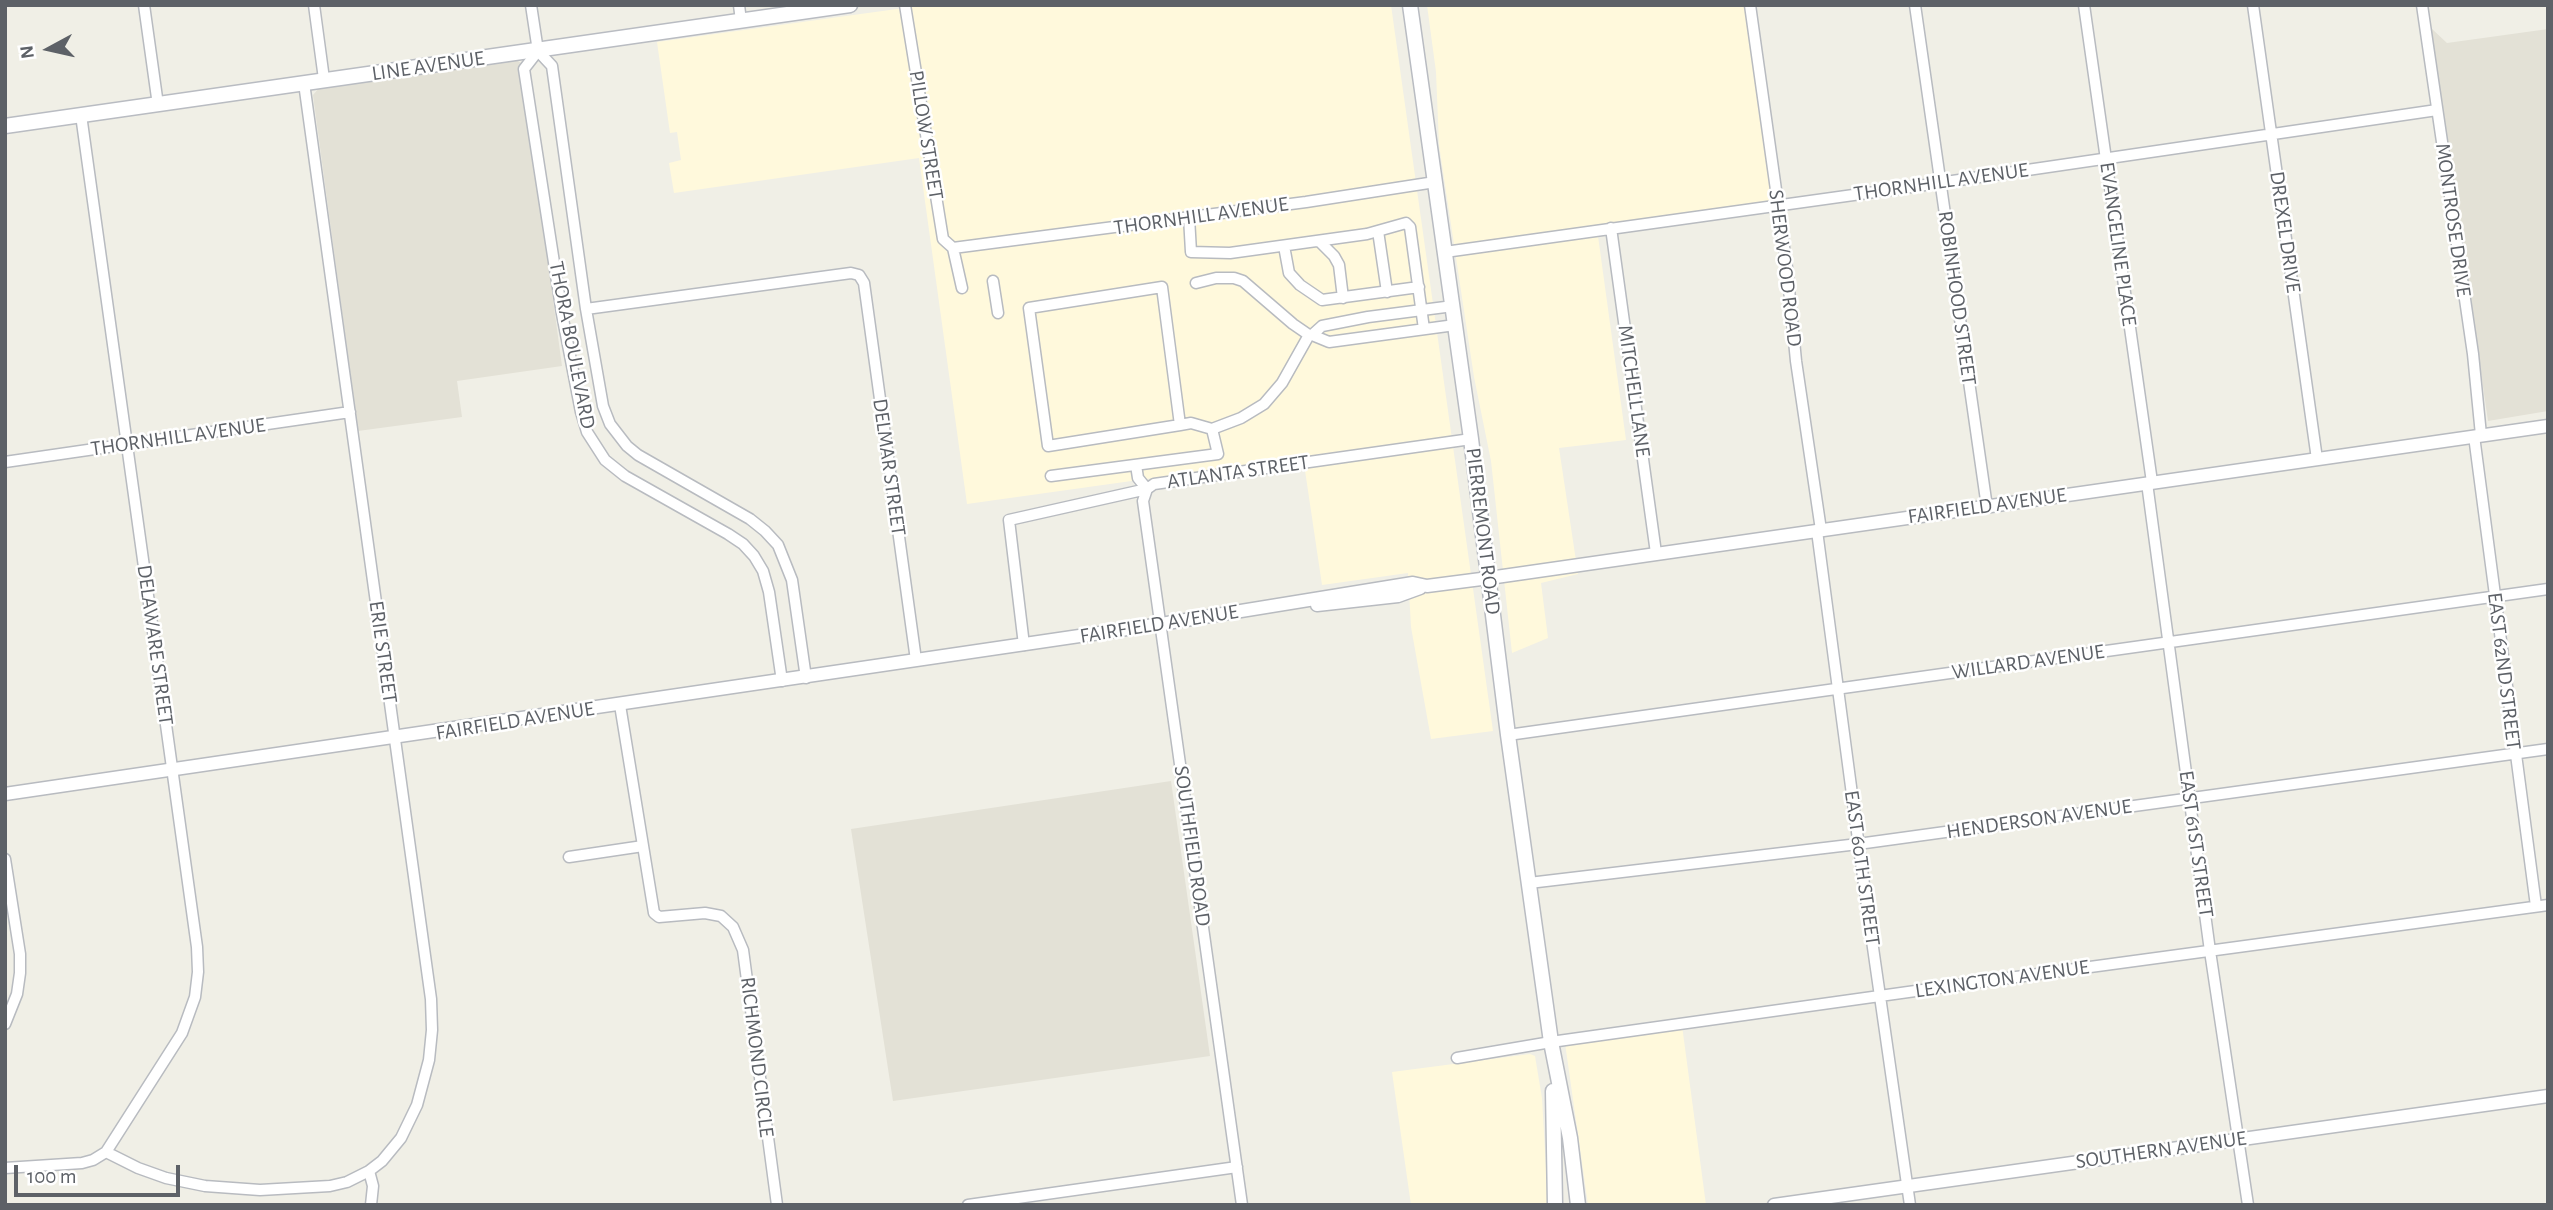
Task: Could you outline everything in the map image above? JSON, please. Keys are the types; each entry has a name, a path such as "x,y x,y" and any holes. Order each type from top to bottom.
{"main road":[{"name":"LINE AVENUE","path":"5,126 850,5"},
{"name":"PIERREMONT ROAD","path":"1410,5 1471,439 1550,1042 1570,1138 1578,1205"},
{"name":"PIERREMONT ROAD","path":"1553,1058 1555,1205"}],"street":[{"path":"144,5 158,105"},
{"path":"314,5 324,79"},
{"name":"THORA BOULEVARD","path":"531,5 538,51 552,65 586,309 603,406 614,432 638,455 750,519 778,545 792,579 806,678"},
{"path":"739,5 741,21"},
{"name":"PILLOW STREET","path":"905,5 943,239 954,248 962,288"},
{"name":"SHERWOOD ROAD","path":"1750,5 1787,268 1796,361 1819,531"},
{"name":"ROBINHOOD STREET","path":"1915,5 1987,507"},
{"name":"EVANGELINE PLACE","path":"2084,5 2150,483"},
{"name":"DREXEL DRIVE","path":"2253,5 2317,459"},
{"name":"MONTROSE DRIVE","path":"2422,5 2473,354 2477,436"},
{"name":"THORA BOULEVARD","path":"538,51 524,69 562,314 587,432 605,460 625,476 728,534 754,556 763,572 769,592 782,681"},
{"name":"ERIE STREET","path":"304,83 431,999 432,1030 427,1070 411,1119 389,1154 369,1171"},
{"name":"THORNHILL AVENUE","path":"1445,252 2437,110"},
{"name":"DELAWARE STREET","path":"81,115 197,947 195,997 182,1033 106,1152"},
{"name":"THORNHILL AVENUE","path":"954,248 1189,218 1435,182"},
{"path":"1189,218 1191,251 1230,253 1367,234 1406,223 1410,227 1424,329"},
{"name":"MITCHELL LANE","path":"1611,228 1656,553"},
{"path":"1378,231 1387,292"},
{"path":"1319,241 1339,265 1343,298"},
{"path":"1284,246 1289,273 1300,285 1322,300 1419,287"},
{"name":"DELMAR STREET","path":"586,309 851,272 859,275 864,283 916,660"},
{"path":"1196,283 1216,278 1243,281 1310,335 1329,342 1455,325"},
{"path":"993,281 998,313"},
{"path":"1180,425 1162,287 1029,308 1048,446 1180,425 1191,423 1212,429 1241,418 1264,404 1282,383 1310,335 1322,326 1453,306"},
{"name":"THORNHILL AVENUE","path":"5,462 350,412"},
{"name":"FAIRFIELD AVENUE","path":"5,794 395,739 1294,604 1313,606 1398,596 1427,586 2548,426"},
{"path":"1051,476 1218,454 1212,429"},
{"name":"EAST 62ND STREET","path":"2477,436 2494,597 2515,754 2542,905"},
{"name":"ATLANTA STREET","path":"1024,645 1009,520 1147,489 1154,484 1471,439"},
{"path":"1136,465 1138,478 1147,489"},
{"name":"EAST 61ST STREET","path":"2150,483 2168,641 2210,951 2248,1205"},
{"name":"SOUTHFIELD ROAD","path":"1147,489 1143,501 1242,1205"},
{"name":"EAST 60TH STREET","path":"1819,531 1858,844 1910,1205"},
{"name":"WILLARD AVENUE","path":"1508,734 2548,589"},
{"path":"569,857 643,846 620,705"},
{"name":"HENDERSON AVENUE","path":"1529,883 1858,844 2548,749"},
{"name":"RICHMOND CIRCLE","path":"643,846 652,907 656,915 665,917 705,913 721,916 733,927 743,950 777,1205"},
{"path":"5,859 20,964 17,994 5,1024"},
{"name":"LEXINGTON AVENUE","path":"1457,1058 1550,1042 2542,905"},
{"name":"SOUTHERN AVENUE","path":"1774,1205 2548,1096"},
{"path":"5,1168 82,1163 106,1152 166,1178 223,1188 260,1190 330,1186 347,1182 369,1171 373,1186 371,1205"},
{"path":"968,1205 1237,1167"}],"shaded area":[{"path":"926,5 1391,5 1493,731 1431,739 1411,627 1408,573 1322,585 1303,457 967,504 919,158 674,193 669,163 681,160 677,132 670,133 657,42"},
{"path":"1427,5 1744,5 1773,212 1598,236 1626,440 1559,448 1578,574 1541,583 1548,638 1512,653 1491,461 1474,377 1439,145 1436,72"},
{"path":"2431,28 2447,43 2548,29 2548,411 2488,421"},
{"path":"516,60 521,63 562,366 457,381 462,417 358,431 313,95 319,88"},
{"path":"1171,781 1210,1056 893,1101 851,829"},
{"path":"1681,1018 1706,1205 1588,1205 1564,1036"},
{"path":"1530,1054 1535,1056 1542,1098 1548,1205 1411,1205 1392,1072"}]}
